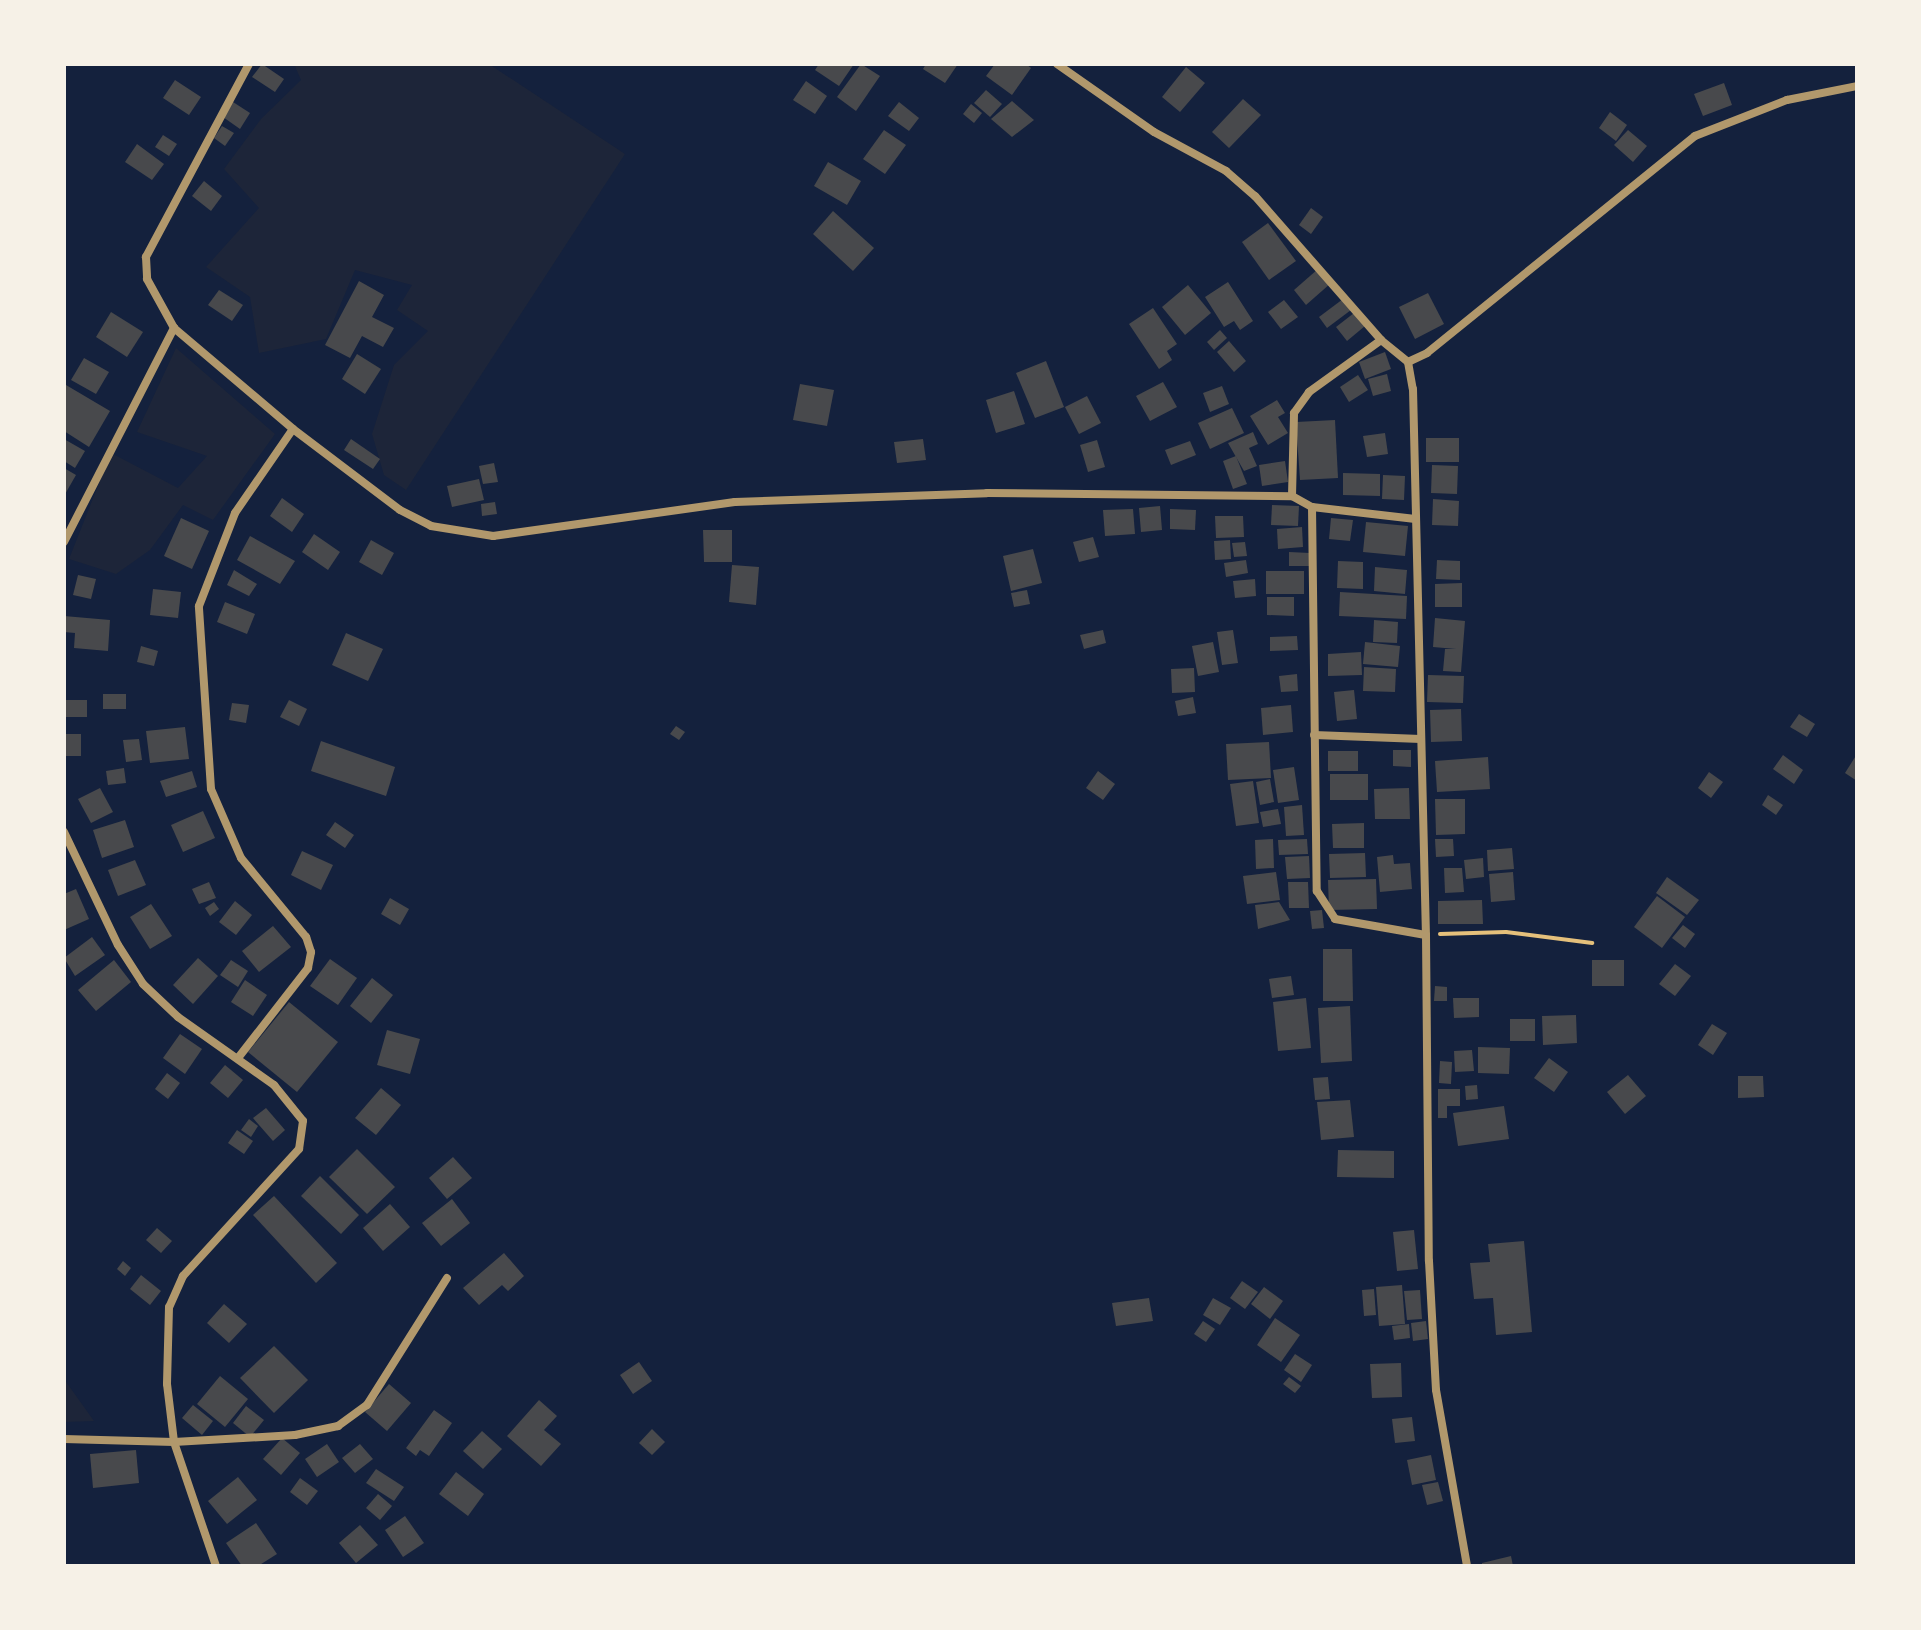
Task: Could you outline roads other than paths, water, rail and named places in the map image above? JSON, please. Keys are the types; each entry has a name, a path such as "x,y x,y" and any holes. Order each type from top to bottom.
{"street":[{"path":"249,64 146,257 147,279 174,328 293,429 400,510 431,526 482,536 735,502 828,495 1292,496 1312,507 1415,519"},
{"path":"1057,64 1154,132 1226,171 1255,196 1381,340 1408,362 1426,935 1429,1261 1436,1390 1467,1566"},
{"path":"1408,362 1427,353 1695,136 1787,100 1857,86"},
{"path":"64,542 174,328"},
{"path":"1292,496 1294,413 1309,392 1381,340"},
{"path":"238,1058 308,968 311,952 306,937 241,858 215,801 199,606 235,513 293,429"},
{"path":"1312,507 1314,735 1321,904 1335,919 1426,935"},
{"path":"1314,735 1421,739"},
{"path":"64,832 118,945 143,984 178,1017 238,1058 284,1096 305,1131 299,1149 183,1276 169,1307 167,1384 174,1442 216,1566"},
{"path":"64,1439 174,1442 307,1434 352,1419 383,1381 447,1278"}]}
